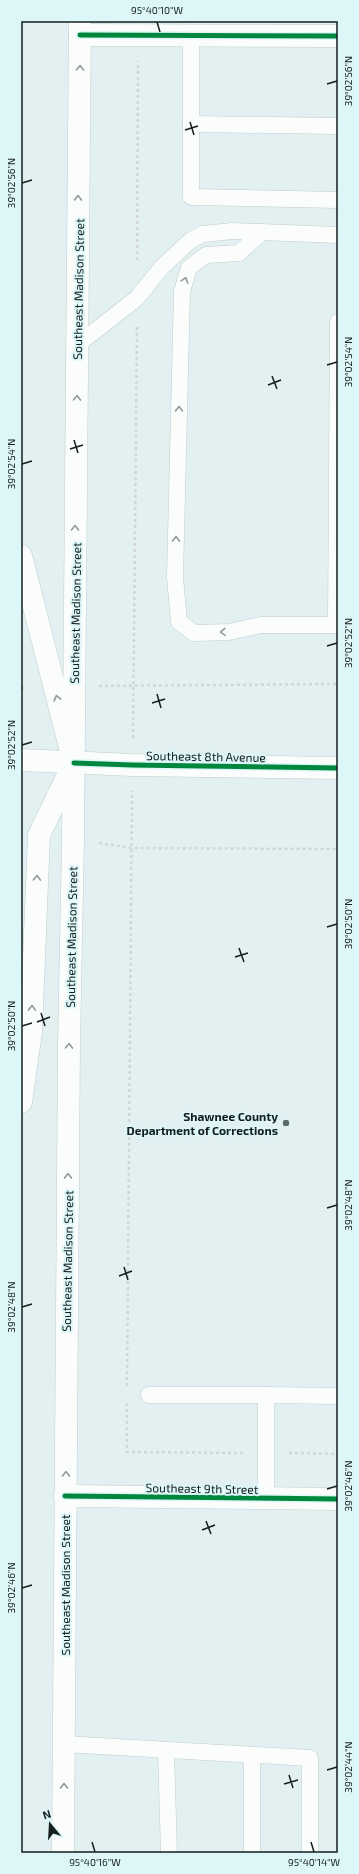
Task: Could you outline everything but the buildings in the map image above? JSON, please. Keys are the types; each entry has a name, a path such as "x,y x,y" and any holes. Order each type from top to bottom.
{"main road":[{"path":"80,28 138,35 191,36 332,31"},
{"name":"Southeast Madison Street","path":"64,1853 65,1496 74,763 64,687 77,345 80,28"},
{"path":"21,556 64,687"},
{"name":"Southeast 8th Avenue","path":"21,760 132,766 338,768"},
{"path":"21,1102 31,1032 38,836 74,763"},
{"name":"Southeast 9th Street","path":"65,1496 338,1499"}],"lane":[{"path":"191,36 191,197 338,200"},
{"path":"191,124 338,126"},
{"path":"77,345 137,298 162,267 191,240 203,234 232,231 338,235"},
{"path":"262,232 239,253 206,255 189,268 182,291 175,577 179,622 194,633 229,632 261,625 337,625 338,322"},
{"path":"149,1395 338,1396"},
{"path":"266,1395 266,1498"},
{"path":"64,1744 310,1758 310,1853"},
{"path":"166,1750 168,1853"},
{"path":"252,1755 252,1853"}],"path":[{"path":"127,1388 131,848 134,684 138,35"},
{"path":"21,688 134,684 338,684"},
{"path":"131,848 338,849"},
{"path":"127,1396 127,1452 338,1454"}],"cycle path":[{"path":"80,35 338,36"},
{"path":"74,763 338,768"},
{"path":"65,1496 338,1499"}],"place":[{"name":"Shawnee County Department of Corrections","path":"286,1123"}]}
